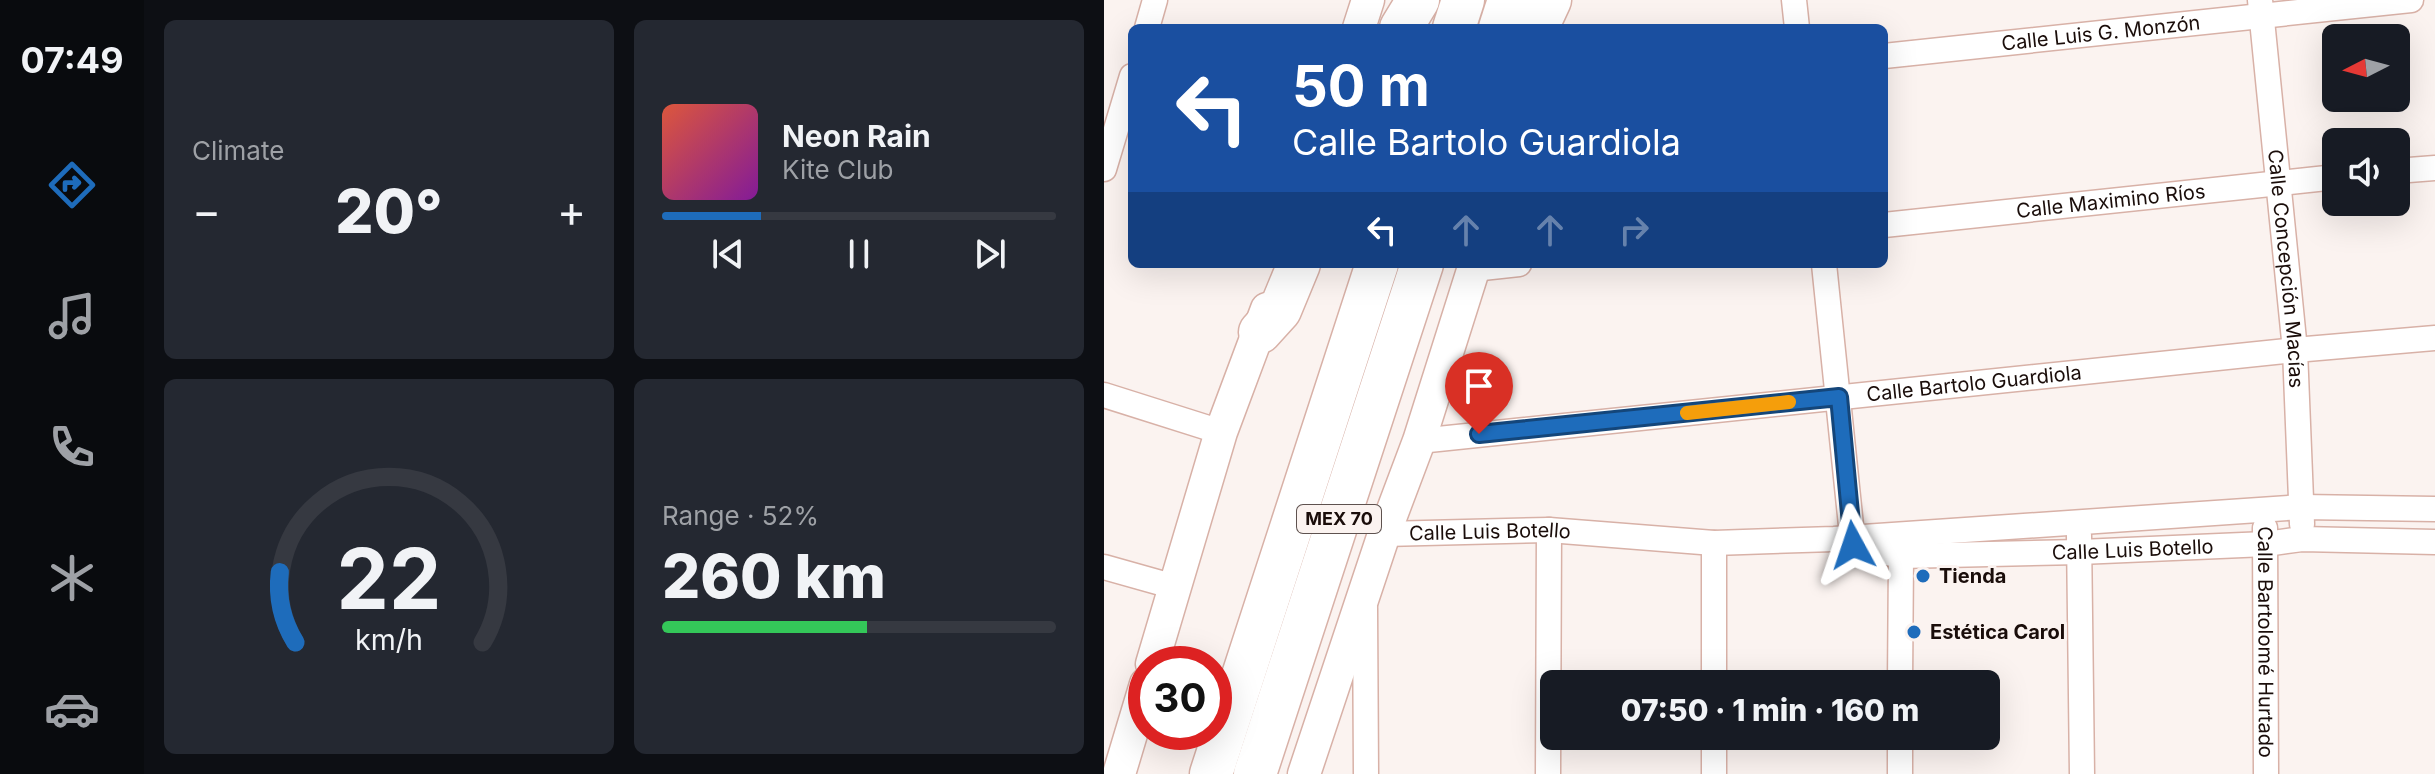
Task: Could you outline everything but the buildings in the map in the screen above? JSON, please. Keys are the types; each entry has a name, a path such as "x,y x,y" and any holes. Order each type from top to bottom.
{"highway":[{"path":"1403,24 1418,0"},
{"path":"1455,24 1463,0"},
{"path":"1501,24 1509,0"},
{"path":"1541,24 1550,0"},
{"path":"1260,332 1280,310 1297,268"},
{"name":"MEX 70","path":"1211,774 1376,268"},
{"name":"MEX 70","path":"1255,774 1421,268"}],"main road":[{"path":"1360,24 1368,0"},
{"path":"1157,646 1221,432 1260,332 1281,268"},
{"path":"1304,774 1384,534 1419,441 1473,268"},
{"path":"1116,764 1128,732"}],"street":[{"path":"1148,24 1155,0"},
{"path":"1794,0 1797,24"},
{"name":"Calle Luis G. Monzón","path":"1888,55 2261,7 2411,0"},
{"name":"Calle Concepción Macías","path":"2261,7 2295,350 2302,539"},
{"path":"1104,169 1128,89"},
{"path":"2410,170 2435,168"},
{"name":"Calle Maximino Ríos","path":"1888,225 2322,178"},
{"path":"1824,268 1839,397 1846,540"},
{"name":"Calle Bartolo Guardiola","path":"1419,441 2435,338"},
{"path":"1104,395 1221,432"},
{"name":"Calle Luis Botello","path":"1384,534 1549,530 1714,543 1846,540 2302,507 2435,509"},
{"name":"Calle Bartolomé Hurtado","path":"2265,510 2266,774"},
{"path":"2077,524 2080,552 2082,774"},
{"path":"1548,774 1549,530"},
{"name":"Calle Luis Botello","path":"1846,540 1901,556 2080,552 2266,544 2302,539 2435,542"},
{"path":"1714,543 1714,670"},
{"path":"1900,670 1901,556"},
{"path":"1104,567 1175,587"},
{"path":"1365,592 1366,774"},
{"path":"1714,750 1714,774"},
{"path":"1900,750 1900,774"}],"slow traffic":[{"path":"1687,413 1789,402"}],"place":[{"name":"Tienda","path":"1923,576"},
{"name":"Estética Carol","path":"1914,632"}],"route":[{"path":"1479,434 1839,397 1853,545"}]}
